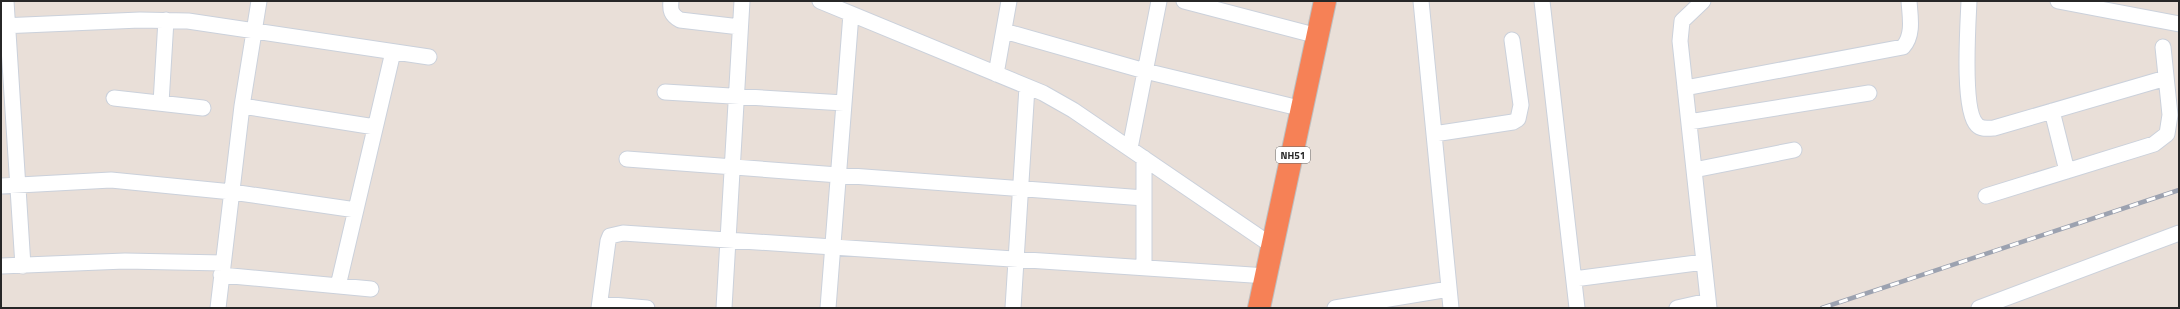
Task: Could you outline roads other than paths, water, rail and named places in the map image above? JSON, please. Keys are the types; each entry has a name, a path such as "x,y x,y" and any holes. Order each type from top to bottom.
{"highway":[{"name":"NH51","path":"1259,308 1274,247 1325,1"}],"street":[{"path":"6,1 4,26 7,103 19,185 23,266"},
{"path":"218,308 242,106 259,1"},
{"path":"671,1 670,9 673,16 680,20 740,27"},
{"path":"724,308 735,96 742,1"},
{"path":"820,1 1027,87 1073,110 1274,247"},
{"path":"996,74 1009,1"},
{"path":"1130,148 1159,1"},
{"path":"1184,1 1318,36"},
{"path":"1421,1 1451,308"},
{"path":"1542,1 1577,308"},
{"path":"1677,308 1709,304 1680,41 1682,21 1703,1"},
{"path":"1685,88 1903,47 1909,41 1909,1"},
{"path":"1969,1 1968,91 1971,115 1977,125 1984,129 1994,128 2166,78"},
{"path":"2058,1 2179,24"},
{"path":"828,308 851,14"},
{"path":"4,26 166,20 254,30 429,57"},
{"path":"161,103 166,20"},
{"path":"1004,31 1145,70 1303,109"},
{"path":"1434,134 1513,122 1518,119 1521,105 1512,40"},
{"path":"1986,196 2154,144 2167,134 2170,115 2163,47"},
{"path":"338,286 393,52"},
{"path":"1013,308 1027,87"},
{"path":"665,92 844,103"},
{"path":"1689,122 1869,93"},
{"path":"114,98 203,108"},
{"path":"242,106 375,127"},
{"path":"2052,111 2067,171"},
{"path":"1694,170 1794,150"},
{"path":"1144,158 1144,268"},
{"path":"627,159 1144,198"},
{"path":"1,186 111,180 232,192 356,210"},
{"path":"647,308 599,306 610,236 623,233 1267,276"},
{"path":"1979,308 1999,304 2179,233"},
{"path":"1,266 125,261 222,269 338,286 371,289"},
{"path":"1574,279 1704,262"},
{"path":"1335,308 1449,289"}],"railway":[{"path":"1822,308 2179,190"}]}
